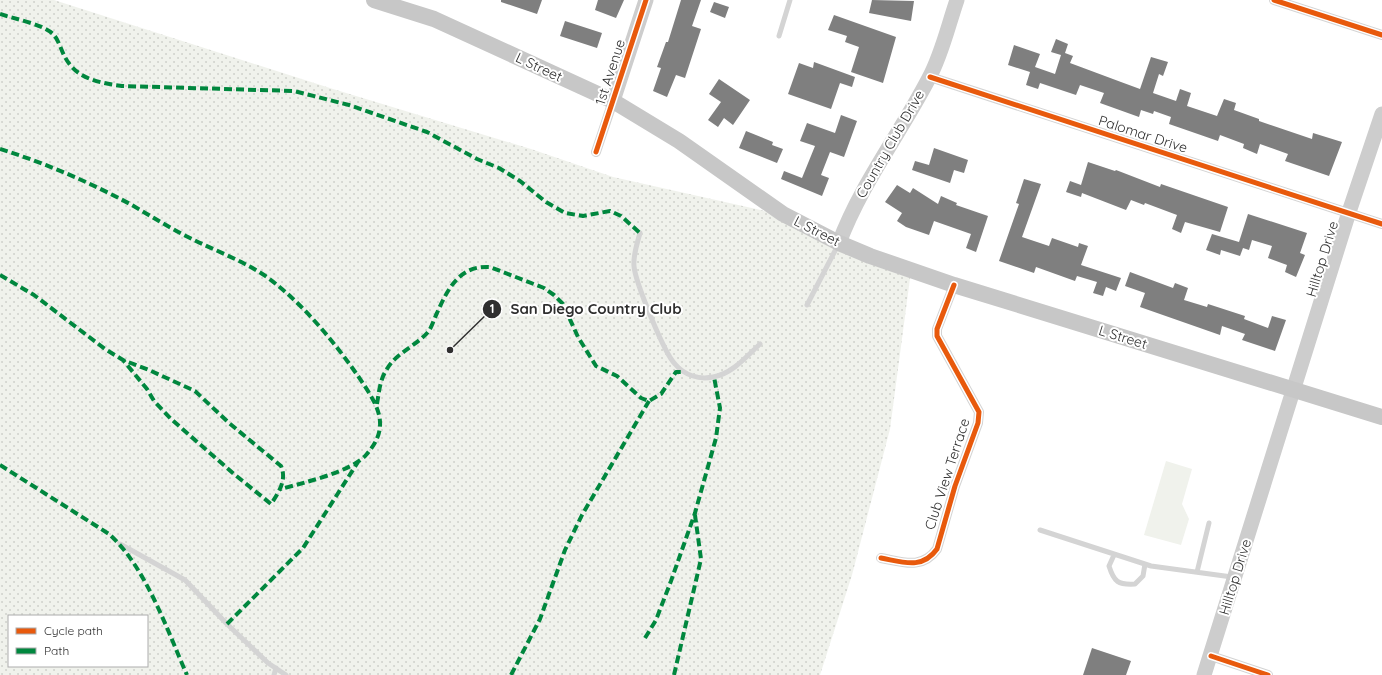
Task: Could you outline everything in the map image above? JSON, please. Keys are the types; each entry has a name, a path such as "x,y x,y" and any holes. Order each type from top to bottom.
{"main road":[{"name":"L Street","path":"374,0 434,19 613,101 679,141 783,214 839,243 870,256 954,285 1382,417"},
{"name":"1st Avenue","path":"613,101 646,0"},
{"name":"Country Club Drive","path":"839,243 849,216 863,189 930,77 957,0"},
{"name":"Hilltop Drive","path":"1204,675 1349,212 1382,114"}],"street":[{"path":"1274,0 1382,35"},
{"name":"Palomar Drive","path":"930,77 1349,212 1382,224"},
{"name":"1st Avenue","path":"596,152 613,101"},
{"name":"Club View Terrace","path":"881,558 915,564 930,558 937,549 956,486 978,423 979,412 937,336 937,329 954,285"},
{"path":"1211,656 1268,675"}],"lane":[{"path":"779,36 790,0"},
{"path":"640,233 635,251 634,266 651,317 674,363 684,372 698,378 714,377 729,372 760,344"},
{"path":"807,305 839,243"},
{"path":"1197,572 1209,523"},
{"path":"1040,530 1145,564 1235,578"},
{"path":"120,544 185,580 268,664 286,675"},
{"path":"1114,555 1109,566 1113,578 1122,585 1135,584 1143,576 1145,564"},
{"path":"274,675 276,668"}],"shaded area":[{"path":"0,0 54,0 333,89 531,149 613,177 787,216 911,271 890,429 852,575 820,675 0,675"},
{"path":"1166,461 1192,469 1182,504 1189,519 1181,545 1144,535"}],"building":[{"path":"501,0 542,0 537,14 501,2"},
{"path":"598,0 624,0 616,18 595,10"},
{"path":"681,0 701,0 692,26 701,29 685,78 676,75 667,97 653,91 661,68 657,67 666,42 668,42"},
{"path":"872,0 914,1 911,21 869,13"},
{"path":"714,2 729,7 725,18 710,12"},
{"path":"834,15 896,37 883,83 851,72 859,47 845,42 847,36 828,30"},
{"path":"565,21 602,33 597,48 560,36"},
{"path":"1056,39 1068,44 1065,53 1073,56 1070,63 1140,89 1151,57 1168,62 1163,76 1159,74 1153,93 1176,101 1180,89 1191,93 1187,106 1217,116 1224,99 1236,103 1234,110 1259,119 1259,121 1312,139 1313,133 1342,142 1329,176 1285,161 1288,154 1260,144 1257,154 1243,148 1244,144 1220,135 1218,141 1169,124 1171,117 1154,111 1153,114 1141,110 1139,117 1100,103 1104,93 1080,85 1076,95 1040,83 1038,89 1026,85 1030,72 1008,65 1014,45 1040,54 1035,67 1055,74 1061,55 1051,52"},
{"path":"814,62 855,77 852,87 840,83 831,109 788,94 799,63 813,68"},
{"path":"719,79 750,100 733,125 724,118 718,127 708,120 721,102 709,94"},
{"path":"841,115 857,121 844,157 830,152 821,175 829,178 822,196 781,179 784,171 802,178 815,146 800,141 807,123 835,133"},
{"path":"746,131 773,142 772,145 783,149 777,163 739,148"},
{"path":"934,148 968,160 964,173 954,170 950,183 912,170 915,161 929,165"},
{"path":"1088,162 1115,171 1116,170 1160,187 1161,184 1228,207 1220,232 1185,222 1181,233 1172,229 1177,215 1145,203 1144,205 1131,200 1126,210 1082,193 1081,197 1066,192 1070,181 1081,185"},
{"path":"1024,179 1041,184 1022,237 1049,246 1052,238 1078,247 1079,243 1088,246 1081,265 1121,278 1116,291 1106,287 1103,296 1093,293 1097,282 1077,276 1075,281 1036,267 1034,273 999,261 1019,204 1016,203"},
{"path":"897,185 910,193 913,188 938,204 941,196 957,203 956,205 988,216 976,252 966,248 971,234 934,221 929,235 906,227 897,221 902,213 885,202"},
{"path":"1248,214 1307,233 1300,253 1305,255 1296,277 1285,272 1287,265 1268,258 1272,246 1252,240 1249,250 1243,248 1240,256 1221,250 1220,255 1206,250 1212,234 1239,242"},
{"path":"1130,272 1173,288 1175,283 1188,288 1184,300 1207,307 1208,304 1245,316 1244,319 1268,328 1272,316 1286,320 1275,351 1242,340 1245,334 1222,326 1220,335 1140,307 1145,293 1125,286"},
{"path":"1092,648 1131,661 1126,675 1083,675"}],"marked path":[{"path":"0,14 36,25 49,31 56,37 70,64 75,70 89,79 122,86 294,91 349,105 427,132 477,159 499,168 520,181 546,202 565,213 583,216 610,211 621,216 640,233"},
{"path":"0,149 17,154 99,188 184,235 257,270 299,304 340,351 376,405 379,414 379,434 366,455 349,467 326,476 281,489"},
{"path":"377,404 381,381 391,363 428,332 441,304 456,280 463,274 480,267 490,267 544,288 554,295 563,304 578,337 596,366 617,376 641,398 649,401 661,394 676,372 684,372"},
{"path":"0,275 34,295 105,349 123,360 195,391 229,423 281,466 283,471 283,481 271,504 171,419 154,401 147,389 123,360"},
{"path":"645,638 656,620 671,581 695,513 716,438 720,408 714,377"},
{"path":"511,675 540,619 565,550 582,515 649,401"},
{"path":"227,624 303,548 358,462"},
{"path":"0,465 109,534 122,548 145,581 187,675"},
{"path":"674,675 701,559 695,515"}],"cycle path":[{"path":"596,152 646,0"},
{"path":"1274,0 1382,35"},
{"path":"930,77 1382,224"},
{"path":"881,558 912,563 925,560 937,549 955,486 978,423 979,412 937,336 937,329 954,285"},
{"path":"1211,656 1268,675"}],"place":[{"name":"San Diego Country Club","path":"450,350"}]}
